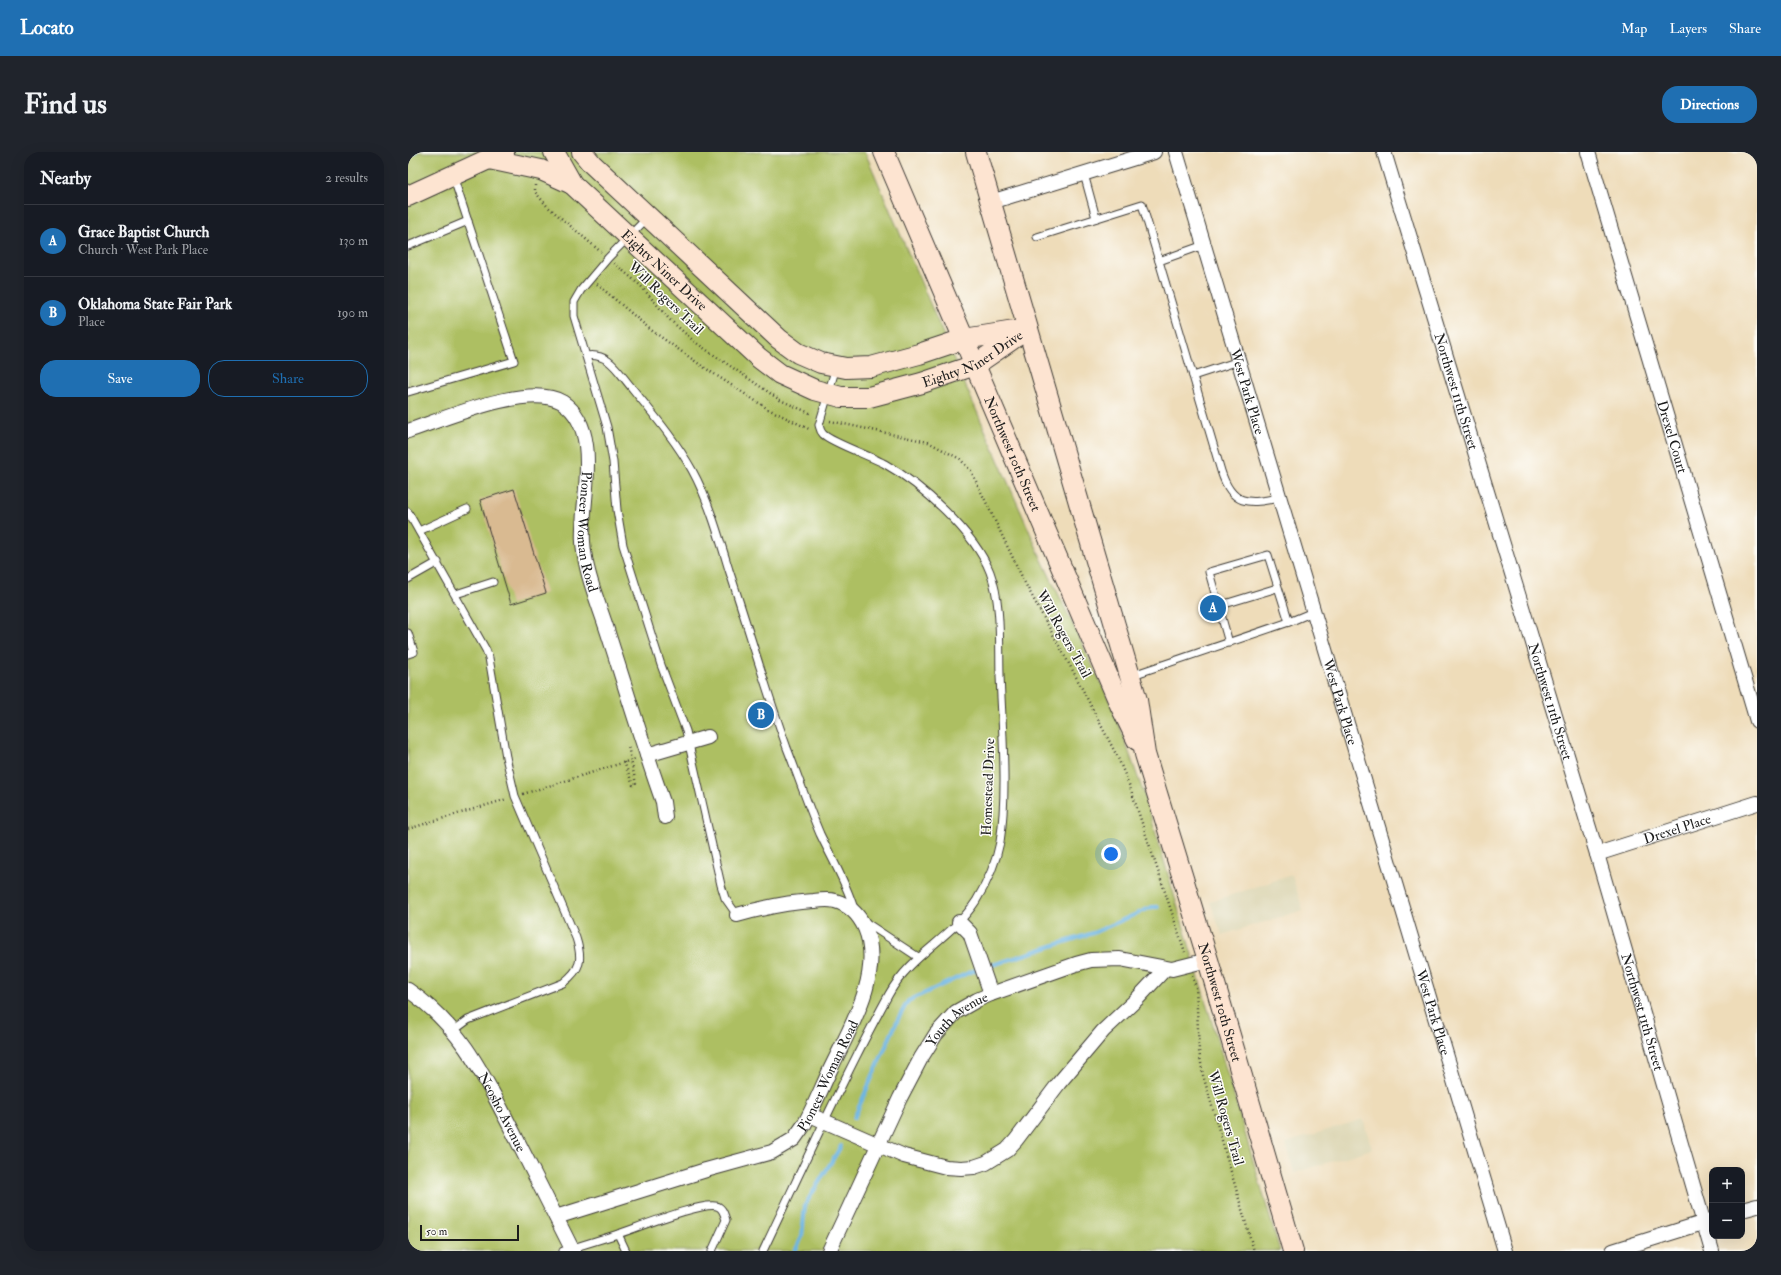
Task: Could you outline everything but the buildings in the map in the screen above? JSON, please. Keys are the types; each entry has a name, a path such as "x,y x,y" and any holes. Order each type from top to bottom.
{"main road":[{"name":"Eighty Niner Drive","path":"554,152 572,184 759,358 780,374 797,383 828,395 841,397 869,397 922,383 975,365 1027,329"},
{"name":"Northwest 10th Street","path":"884,152 1121,707 1145,754"},
{"name":"Northwest 10th Street","path":"976,152 1137,700 1145,754 1208,960 1293,1251"},
{"path":"408,196 496,156 541,170 572,184"},
{"name":"Eighty Niner Drive","path":"588,156 649,217 778,339 798,353 821,363 846,368 871,367 919,354 964,339 1027,329"}],"street":[{"path":"991,202 1154,152"},
{"name":"West Park Place","path":"1176,152 1505,1251"},
{"name":"Northwest 11th Street","path":"1384,152 1708,1221 1712,1251"},
{"name":"Drexel Court","path":"1588,152 1757,721"},
{"name":"Pioneer Woman Road","path":"408,431 492,403 535,395 554,398 570,410 580,425 586,446 587,486 583,529 585,556 637,758 663,802 665,817"},
{"path":"637,758 708,737"},
{"name":"Drexel Place","path":"1597,854 1757,803"},
{"path":"737,915 790,903 823,900 834,900 848,906 858,915"},
{"name":"Pioneer Woman Road","path":"556,1217 706,1170 772,1152 794,1139 810,1115 866,990 871,964 871,946 858,915"},
{"path":"960,922 970,933 991,994"},
{"name":"Youth Avenue","path":"829,1251 904,1092 936,1034 956,1012 991,994 1091,960 1120,959 1164,969 1179,968 1208,960"},
{"path":"810,1115 904,1156 946,1167 974,1167 997,1157 1016,1140 1103,1031 1137,999 1164,969"},
{"name":"Neosho Avenue","path":"408,990 431,1007 453,1031 474,1060 488,1084 556,1217 569,1250"},
{"path":"1745,1209 1757,1206"},
{"path":"1613,1251 1708,1221"}],"lane":[{"path":"1084,174 1096,218"},
{"path":"408,392 514,361 452,176"},
{"path":"1037,237 1142,204 1221,471 1229,491 1247,502 1260,502 1280,498"},
{"path":"649,217 590,278 574,302 574,316 610,444 617,510 623,545 658,658 690,743 700,794 725,898 737,915"},
{"path":"408,246 468,221"},
{"path":"1159,261 1204,245"},
{"path":"586,356 595,355 603,357 611,363 640,398 677,447 692,470 718,536 787,746 820,832 838,867 858,915 918,957"},
{"path":"1193,376 1239,361"},
{"path":"820,429 820,420 836,366"},
{"name":"Homestead Drive","path":"763,1251 824,1121 890,992 908,967 960,922 975,903 988,879 996,858 1001,830 1003,750 998,612 993,580 989,570 977,549 951,517 925,493 887,465 825,436 820,429"},
{"path":"419,531 467,509"},
{"path":"408,512 438,562 486,650 489,658 506,757 515,796 576,938 580,950 581,960 578,968 572,976 563,983 468,1020 453,1031"},
{"path":"1229,643 1209,572 1268,555 1277,588 1289,622"},
{"path":"408,578 438,562"},
{"path":"456,594 493,582"},
{"path":"1218,606 1277,588"},
{"path":"1130,676 1229,643 1313,612"},
{"path":"408,633 414,652 408,654"},
{"path":"569,1250 708,1205 718,1206 723,1210 726,1220 712,1251"},
{"path":"618,1234 626,1251"}],"path":[{"name":"Will Rogers Trail","path":"535,181 535,192 540,199 641,286 669,319 696,342 780,400 802,411"},
{"path":"590,278 651,330 702,366 768,409 809,430 820,429"},
{"name":"Will Rogers Trail","path":"837,423 928,442 960,459 972,471 1026,585 1118,758 1130,787 1184,946"},
{"path":"627,741 637,758 636,784 633,785 624,762 637,758"},
{"name":"Will Rogers Trail","path":"1196,988 1199,1051 1203,1075 1254,1251"}],"shaded area":[{"path":"1292,875 1303,910 1222,935 1210,902"},
{"path":"1363,1119 1372,1149 1294,1173 1286,1143"}],"green space":[{"path":"408,152 865,152 1042,560 1109,700 1121,730 1145,797 1280,1251 408,1251"}],"waterway":[{"path":"408,156 415,152"},
{"path":"854,1118 898,1019 908,1001 970,972 1093,933 1152,907 1158,907"},
{"path":"795,1251 802,1237 805,1205 841,1146"}],"place":[{"name":"Grace Baptist Church","path":"1213,608"},
{"name":"Oklahoma State Fair Park","path":"761,715"}]}
